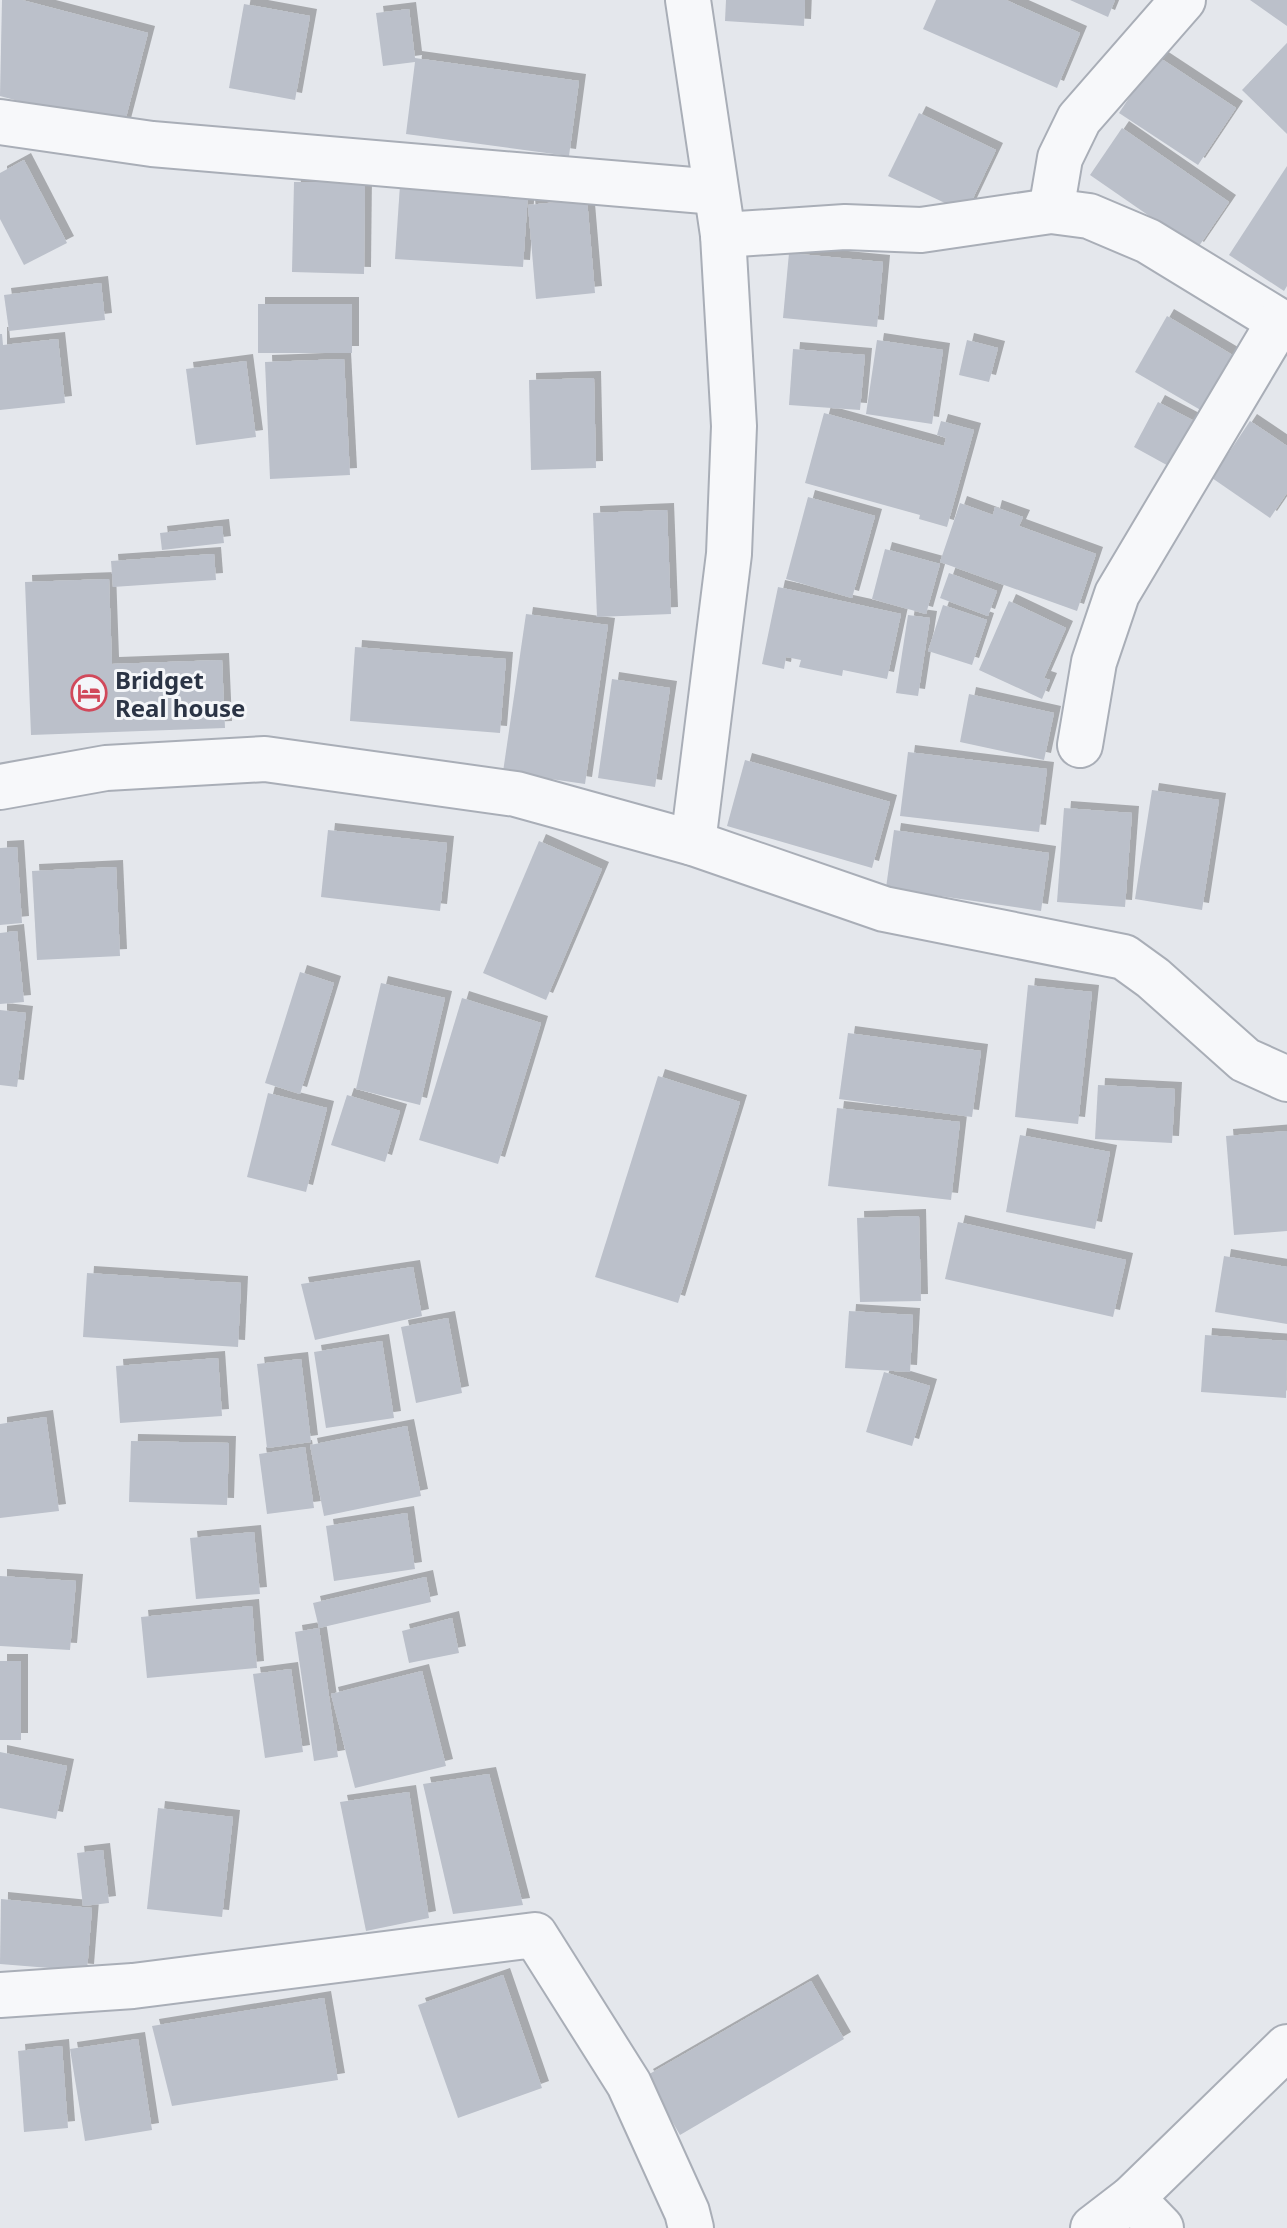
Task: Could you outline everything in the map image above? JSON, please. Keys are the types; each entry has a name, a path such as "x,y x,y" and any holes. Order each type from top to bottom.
{"street":[{"path":"688,0 723,235 734,426 729,554 693,843"},
{"path":"1051,211 1060,158 1079,119 1183,0"},
{"path":"0,122 152,144 716,192"},
{"path":"723,235 845,227 921,230 1051,211 1089,216 1148,241 1283,324 1117,594 1094,662 1080,745"},
{"path":"0,787 106,768 265,759 516,794 693,843 884,909 1124,957 1153,978 1245,1060 1287,1079"},
{"path":"0,1995 133,1986 535,1935 629,2084 687,2212 691,2228"},
{"path":"1093,2228 1146,2213 1287,2047"}],"building":[{"path":"2,0 22,0 148,33 123,129 0,96"},
{"path":"726,0 805,0 804,26 725,21"},
{"path":"936,0 1006,0 1080,33 1057,88 923,29"},
{"path":"1070,0 1115,0 1108,17"},
{"path":"1250,0 1287,0 1287,26"},
{"path":"244,4 310,16 295,100 229,88"},
{"path":"409,9 415,58 579,81 569,156 406,134 415,62 383,66 376,13"},
{"path":"1287,43 1287,134 1242,90"},
{"path":"1157,56 1236,108 1198,165 1119,113"},
{"path":"919,113 996,150 966,213 888,176"},
{"path":"1122,128 1229,202 1197,249 1090,175"},
{"path":"24,160 67,243 24,265 0,219 0,173"},
{"path":"1287,166 1287,286 1284,291 1229,255"},
{"path":"294,182 365,182 364,274 292,272"},
{"path":"400,185 528,193 523,267 395,259"},
{"path":"587,199 595,293 536,299 528,205"},
{"path":"789,253 883,262 877,327 783,318"},
{"path":"101,283 105,320 9,331 4,295"},
{"path":"258,304 352,304 352,353 258,353"},
{"path":"1167,316 1236,357 1204,412 1135,372"},
{"path":"0,334 3,345 58,339 65,403 0,410"},
{"path":"877,340 943,350 932,424 866,414"},
{"path":"967,340 998,348 989,382 959,375"},
{"path":"793,349 865,355 860,410 789,405"},
{"path":"344,359 350,475 270,479 265,362"},
{"path":"246,361 256,437 196,445 186,369"},
{"path":"594,378 596,468 531,470 529,380"},
{"path":"1158,402 1198,423 1174,469 1134,447"},
{"path":"824,413 944,446 946,438 937,435 941,421 974,430 947,527 919,519 920,515 805,483"},
{"path":"1250,421 1287,446 1287,493 1270,518 1212,478"},
{"path":"808,497 875,516 852,598 786,579"},
{"path":"960,503 993,515 995,507 1023,517 1019,526 1096,554 1077,611 940,562"},
{"path":"667,510 671,614 597,617 593,513"},
{"path":"222,526 224,543 162,550 160,533"},
{"path":"885,549 940,564 926,614 872,599"},
{"path":"214,554 216,580 113,587 111,561"},
{"path":"949,573 997,591 988,616 940,598"},
{"path":"109,579 112,664 222,660 225,728 31,735 25,582"},
{"path":"778,587 901,614 887,679 843,670 842,676 799,667 801,660 786,657 784,669 762,664"},
{"path":"1009,601 1066,628 1044,678 1050,680 1042,699 979,670"},
{"path":"943,605 987,620 972,665 928,651"},
{"path":"526,614 608,625 585,784 503,772"},
{"path":"908,615 930,618 918,696 896,693"},
{"path":"355,647 506,659 500,733 350,721"},
{"path":"612,679 670,688 655,787 598,778"},
{"path":"969,694 1054,713 1044,760 960,742"},
{"path":"908,752 1047,769 1039,832 900,816"},
{"path":"745,760 890,802 872,868 727,826"},
{"path":"1152,790 1219,800 1202,910 1135,899"},
{"path":"1064,808 1132,813 1125,907 1057,902"},
{"path":"328,830 447,843 440,911 321,897"},
{"path":"894,830 1049,853 1041,911 886,888"},
{"path":"539,841 602,869 546,1000 483,973"},
{"path":"17,847 22,923 0,925 0,848"},
{"path":"116,867 120,956 37,960 32,871"},
{"path":"17,931 24,1002 0,1004 0,933"},
{"path":"300,972 334,983 300,1094 265,1083"},
{"path":"381,983 445,998 420,1105 356,1089"},
{"path":"1028,985 1092,992 1078,1124 1015,1117"},
{"path":"462,998 541,1023 498,1164 419,1140"},
{"path":"0,1010 26,1013 17,1087 0,1085"},
{"path":"848,1033 981,1051 972,1117 839,1099"},
{"path":"658,1076 740,1102 678,1303 595,1277"},
{"path":"1098,1085 1175,1089 1172,1143 1095,1139"},
{"path":"268,1093 327,1108 306,1192 247,1177"},
{"path":"347,1095 400,1111 385,1162 331,1145"},
{"path":"837,1108 960,1122 951,1200 828,1186"},
{"path":"1287,1131 1287,1231 1234,1235 1226,1136"},
{"path":"1020,1135 1110,1152 1095,1229 1006,1212"},
{"path":"919,1216 921,1301 860,1302 857,1218"},
{"path":"958,1222 1126,1260 1113,1317 945,1279"},
{"path":"1224,1256 1287,1267 1287,1324 1215,1312"},
{"path":"413,1267 422,1316 315,1340 301,1284"},
{"path":"87,1273 241,1283 238,1347 83,1337"},
{"path":"849,1311 913,1315 910,1372 845,1368"},
{"path":"448,1318 462,1393 416,1403 401,1327"},
{"path":"1205,1335 1287,1341 1286,1398 1201,1392"},
{"path":"382,1341 394,1418 326,1428 314,1352"},
{"path":"218,1358 222,1416 120,1423 116,1366"},
{"path":"301,1359 311,1442 267,1448 257,1364"},
{"path":"884,1372 930,1386 912,1446 866,1432"},
{"path":"46,1417 59,1511 0,1518 0,1424"},
{"path":"407,1426 421,1496 324,1516 310,1445"},
{"path":"131,1441 229,1443 227,1505 129,1502"},
{"path":"305,1447 314,1508 267,1514 259,1454"},
{"path":"407,1513 415,1569 334,1581 326,1526"},
{"path":"254,1532 260,1594 196,1599 190,1538"},
{"path":"0,1576 76,1581 70,1650 0,1646"},
{"path":"426,1577 431,1602 319,1628 313,1603"},
{"path":"252,1606 257,1668 147,1678 141,1617"},
{"path":"452,1618 459,1653 409,1663 402,1631"},
{"path":"319,1628 338,1757 314,1761 295,1632"},
{"path":"0,1661 21,1661 21,1740 0,1740"},
{"path":"291,1669 303,1752 265,1758 253,1674"},
{"path":"422,1671 446,1766 355,1788 331,1694"},
{"path":"0,1752 67,1766 56,1819 0,1808"},
{"path":"489,1774 523,1905 453,1914 423,1784"},
{"path":"409,1792 429,1918 366,1931 340,1802"},
{"path":"158,1808 233,1817 222,1917 147,1909"},
{"path":"103,1850 109,1903 83,1906 77,1853"},
{"path":"1,1899 92,1908 87,1971 0,1964"},
{"path":"503,1975 542,2088 458,2118 418,2005"},
{"path":"811,1981 844,2039 680,2135 646,2076"},
{"path":"324,1998 338,2080 172,2106 152,2026"},
{"path":"138,2039 152,2130 85,2141 70,2049"},
{"path":"62,2046 68,2128 24,2132 18,2051"}],"place":[{"name":"Bridget Real house","path":"89,693"}]}
